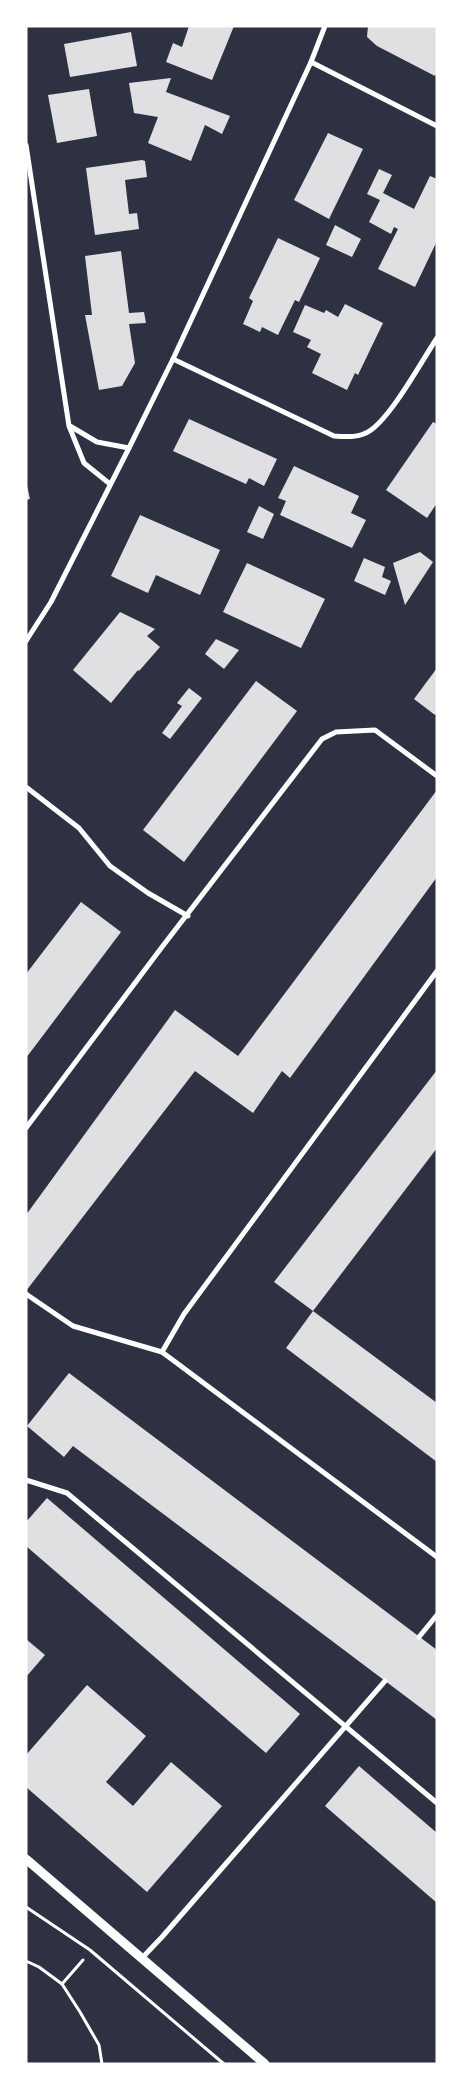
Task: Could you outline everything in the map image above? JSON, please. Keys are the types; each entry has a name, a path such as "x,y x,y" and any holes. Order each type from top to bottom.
{"street":[{"path":"26,641 52,602 173,359 311,62 325,26"},
{"path":"311,62 437,126"},
{"path":"26,146 69,426 84,463 110,484"},
{"path":"173,359 334,436 352,438 371,430 386,414 437,338"},
{"path":"69,426 97,442 129,448"},
{"path":"26,1128 322,739 336,732 374,730 437,776"},
{"path":"26,787 79,828 110,866 148,893 188,916"},
{"path":"162,1352 184,1314 437,971"},
{"path":"26,1294 72,1326 162,1352 437,1557"},
{"path":"26,1480 67,1494 437,1803"},
{"path":"420,1637 437,1615"},
{"path":"142,1958 385,1681"},
{"path":"26,1859 265,2064"}],"path":[{"path":"26,1907 90,1950 224,2064"},
{"path":"62,1984 83,1960"},
{"path":"26,1961 39,1967 62,1984 99,2046 102,2064"}],"building":[{"path":"189,26 234,26 212,80 166,62 173,43 182,47"},
{"path":"368,26 437,26 437,72 435,76 377,46 367,37"},
{"path":"131,32 137,66 70,77 64,44"},
{"path":"171,78 166,92 230,116 222,134 205,125 191,161 148,143 158,117 134,113 129,83"},
{"path":"89,89 97,136 57,143 48,95"},
{"path":"328,133 363,149 329,219 294,200"},
{"path":"145,161 147,177 125,180 129,214 137,213 139,229 95,235 86,168"},
{"path":"379,169 392,175 383,193 414,209 430,176 437,179 437,241 415,287 378,269 398,229 394,227 391,234 369,222 380,200 367,194"},
{"path":"335,225 361,239 352,257 326,245"},
{"path":"278,238 320,258 299,302 295,300 278,335 262,327 260,332 243,324 253,301 249,298"},
{"path":"121,251 129,313 144,312 146,323 129,324 135,363 122,386 99,390 85,315 92,315 85,256"},
{"path":"345,304 383,323 358,375 355,373 347,390 312,373 321,354 307,347 311,340 293,332 305,305 324,313 326,310 338,317"},
{"path":"189,419 277,459 264,486 249,478 246,484 173,451"},
{"path":"433,422 437,424 437,503 427,518 386,490"},
{"path":"294,466 359,496 351,513 366,520 352,548 280,515 286,501 278,498"},
{"path":"26,481 30,499 26,500"},
{"path":"259,506 274,514 263,539 247,532"},
{"path":"140,515 220,550 200,595 156,575 148,593 111,576"},
{"path":"420,552 433,562 405,605 393,563"},
{"path":"364,558 385,567 382,577 391,581 385,595 354,581"},
{"path":"247,563 325,599 301,648 223,612"},
{"path":"120,612 155,629 147,636 160,647 111,703 73,670"},
{"path":"216,639 239,650 224,669 205,654"},
{"path":"437,668 437,712 435,715 414,699"},
{"path":"256,681 297,711 184,862 143,830"},
{"path":"189,688 202,698 170,739 162,733 182,706 177,703"},
{"path":"437,790 437,877 290,1078 282,1071 253,1113 195,1071 26,1291 26,1215 175,1010 238,1056"},
{"path":"81,902 121,932 26,1058 26,974"},
{"path":"437,1070 437,1148 313,1311 274,1282"},
{"path":"313,1311 437,1403 437,1462 286,1348"},
{"path":"69,1373 437,1650 437,1720 73,1446 64,1457 27,1426"},
{"path":"47,1498 300,1714 266,1753 26,1546 26,1522"},
{"path":"26,1639 45,1655 26,1677"},
{"path":"87,1685 146,1736 106,1782 133,1806 171,1762 222,1806 147,1892 26,1787 26,1755"},
{"path":"359,1766 437,1833 437,1903 325,1806"}]}
